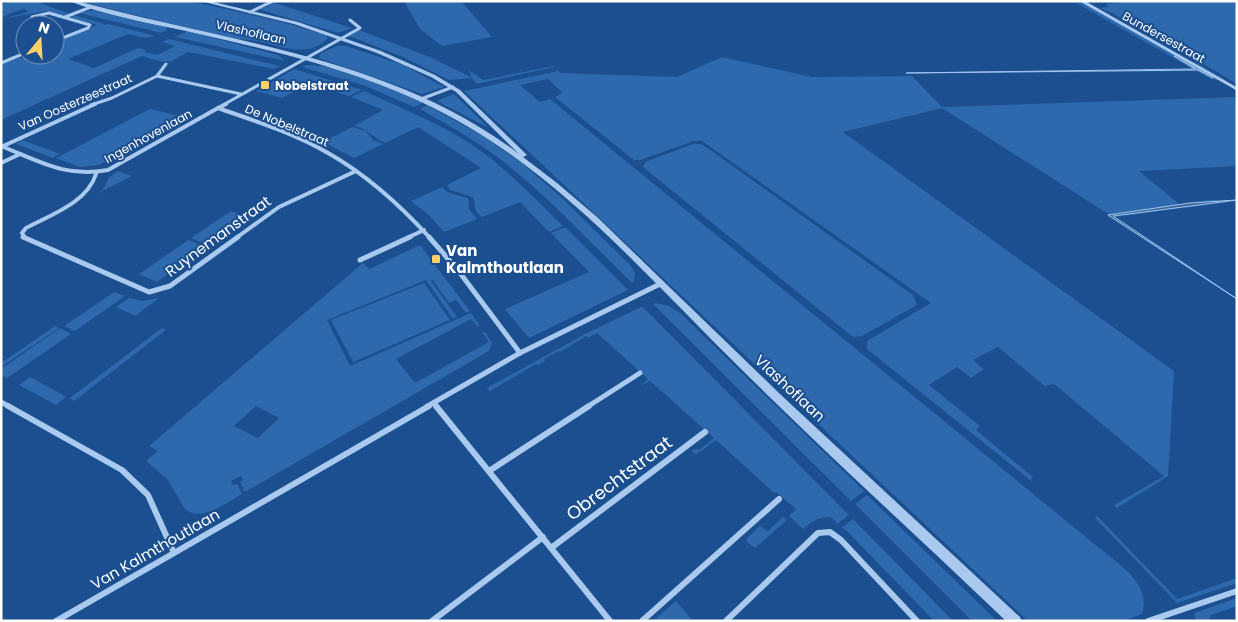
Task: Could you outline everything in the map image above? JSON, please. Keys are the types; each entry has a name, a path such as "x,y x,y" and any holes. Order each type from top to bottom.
{"street":[{"name":"Vlashoflaan","path":"71,1 304,58 375,79 421,99 486,134 545,176"},
{"name":"Vlashoflaan","path":"202,1 296,23 340,38 388,56 453,87 488,118 545,176 590,215 769,389 1016,621"},
{"path":"250,12 273,1"},
{"name":"Bundersestraat","path":"1082,1 1237,89"},
{"path":"65,17 91,7"},
{"path":"40,15 49,13 57,15"},
{"path":"65,17 91,26 65,37"},
{"name":"De Nobelstraat","path":"218,108 360,28 351,23 350,20"},
{"path":"1,63 15,57"},
{"name":"Van Oosterzeestraat","path":"1,146 82,108 112,98 157,76 166,64"},
{"path":"157,76 242,94"},
{"path":"421,99 453,87"},
{"name":"De Nobelstraat","path":"218,108 266,124 328,153 356,171 387,195 424,230 452,261 520,353"},
{"name":"Ingenhovenlaan","path":"1,146 71,174 96,174 108,170 218,108"},
{"path":"1,163 20,154"},
{"name":"Ruynemanstraat","path":"96,174 92,188 26,228 22,233 23,237 148,292 158,291 170,286 279,206 356,171"},
{"path":"360,260 424,230"},
{"name":"Van Kalmthoutlaan","path":"56,621 520,353 660,284"},
{"path":"489,471 640,373"},
{"path":"1,402 122,470 148,495 174,553"},
{"path":"434,403 610,621"},
{"name":"Obrechtstraat","path":"551,548 705,432"},
{"path":"642,621 779,500"},
{"path":"726,621 818,533 830,532 840,540 917,621"},
{"path":"432,621 543,537"},
{"path":"1148,621 1237,591"}],"shaded area":[{"path":"4,1 35,1 69,14 62,15 47,11 16,15 28,12 25,9 1,18 1,4 5,3"},
{"path":"78,1 190,1 282,22 325,35 328,38 312,48 285,48 254,40 233,39"},
{"path":"404,1 461,1 492,37 442,46 420,29"},
{"path":"1073,1 1100,11 1121,22 1219,80 1211,79 1197,71 906,74 1193,69"},
{"path":"1128,1 1237,1 1237,84 1202,63 1201,65 1237,88 1197,64 1201,62 1110,12 1098,8 1108,7 1106,4"},
{"path":"272,2 352,28 338,33 258,9 270,6 266,5"},
{"path":"94,10 168,27 165,29 168,30 161,33 79,13"},
{"path":"73,15 105,24 103,26 108,24 156,36 145,38 128,34 68,59 94,68 138,48 146,50 144,52 157,55 175,46 162,42 169,39 280,66 274,69 188,52 172,61 163,62 142,56 1,120 1,64 15,60 15,65 65,65 65,39 97,25 72,18"},
{"path":"359,30 432,58 471,77 469,70 483,80 555,67 476,84 472,78 449,80 403,57 349,36"},
{"path":"188,31 278,55 285,61 175,37"},
{"path":"337,46 346,46 403,65 444,87 422,94 319,58 321,53"},
{"path":"1174,56 1213,78 1198,70 906,73 1195,69"},
{"path":"722,57 812,77 912,76 942,107 1237,97 1237,166 1139,171 1179,204 1208,200 1237,200 1109,215 1237,300 1106,215 1109,214 942,108 843,132 1174,371 1168,476 1117,508 1114,505 1164,476 1054,384 1045,386 998,347 973,360 984,369 971,378 957,367 929,385 980,426 976,430 1033,477 1030,480 867,349 867,341 931,303 702,141 694,141 640,160 634,160 555,97 563,93 548,79 520,85 540,102 550,99 1124,568 1138,584 1142,593 1144,603 1142,614 1123,621 1028,621 464,91 558,71 555,67 561,73 677,77"},
{"path":"307,65 321,66 351,73 423,103 414,107 363,85 302,67"},
{"path":"294,69 362,90 349,96 311,83 282,98 256,91"},
{"path":"364,91 411,112 473,145 513,178 563,226 549,232 520,202 482,217 479,215 473,197 450,190 447,185 481,168 418,127 385,143 363,129 354,126 383,110 351,97"},
{"path":"454,94 489,128 437,101"},
{"path":"427,105 483,136 523,164 561,197 631,266 635,273 634,281 632,283 552,204 501,160 461,133 420,109"},
{"path":"150,109 188,118 99,165 80,167 56,158"},
{"path":"352,127 366,131 373,140 383,144 354,158 323,142"},
{"path":"22,140 60,154 53,158 16,144"},
{"path":"693,144 700,144 706,147 913,295 917,305 862,336 853,337 643,167 645,162"},
{"path":"118,171 132,176 89,198 103,190 109,177"},
{"path":"442,187 449,193 468,198 469,209 477,219 444,232 429,215 411,201"},
{"path":"1237,200 1113,216 1237,299 1108,215 1190,203"},
{"path":"1237,201 1115,217 1237,297 1112,216 1179,206"},
{"path":"231,211 249,218 213,242 210,241 206,244 191,238"},
{"path":"565,227 628,290 529,338 505,309 589,272 551,233"},
{"path":"188,240 206,247 157,282 139,274"},
{"path":"420,245 470,311 466,313 456,300 449,303 432,279 431,281 457,317 453,319 426,280 327,320 350,366 471,313 480,326 478,327 471,319 396,359 415,383 489,342 482,333 485,332 492,343 489,351 245,492 240,482 243,480 241,476 231,481 233,485 237,484 242,494 222,506 207,513 199,514 185,509 168,480 146,461 158,451 149,446 363,263 369,269","holes":["256,406 279,418 258,438 234,426"]},
{"path":"424,283 450,320 353,362 331,320"},
{"path":"114,292 125,296 75,331 64,326"},
{"path":"129,298 143,301 159,298 135,316 116,307"},
{"path":"653,304 669,306 680,313 864,491 851,501"},
{"path":"641,307 849,515 837,524 830,518 821,518 803,529 789,516 796,509 776,492 774,493 716,440 697,454 691,451 699,450 714,438 650,381 640,386 648,379 597,333 588,338 586,336 490,391 487,388 585,334"},
{"path":"55,326 59,328 1,367 1,363"},
{"path":"60,328 71,334 7,378 1,375 1,369"},
{"path":"162,328 166,330 74,401 70,398"},
{"path":"30,377 66,397 56,405 19,385"},
{"path":"867,495 997,621 972,621 855,504"},
{"path":"1097,516 1177,599 1237,578 1237,583 1177,603 1095,518"},
{"path":"783,517 787,520 755,548 747,542 746,539 760,526 768,531"},
{"path":"853,519 953,621 934,621 845,529 841,528"},
{"path":"1237,598 1237,606 1211,615 1209,621 1196,621 1194,613"},
{"path":"676,601 693,621 653,621"}],"place":[{"name":"Nobelstraat","path":"265,85"},
{"name":"Van Kalmthoutlaan","path":"436,259"}]}
